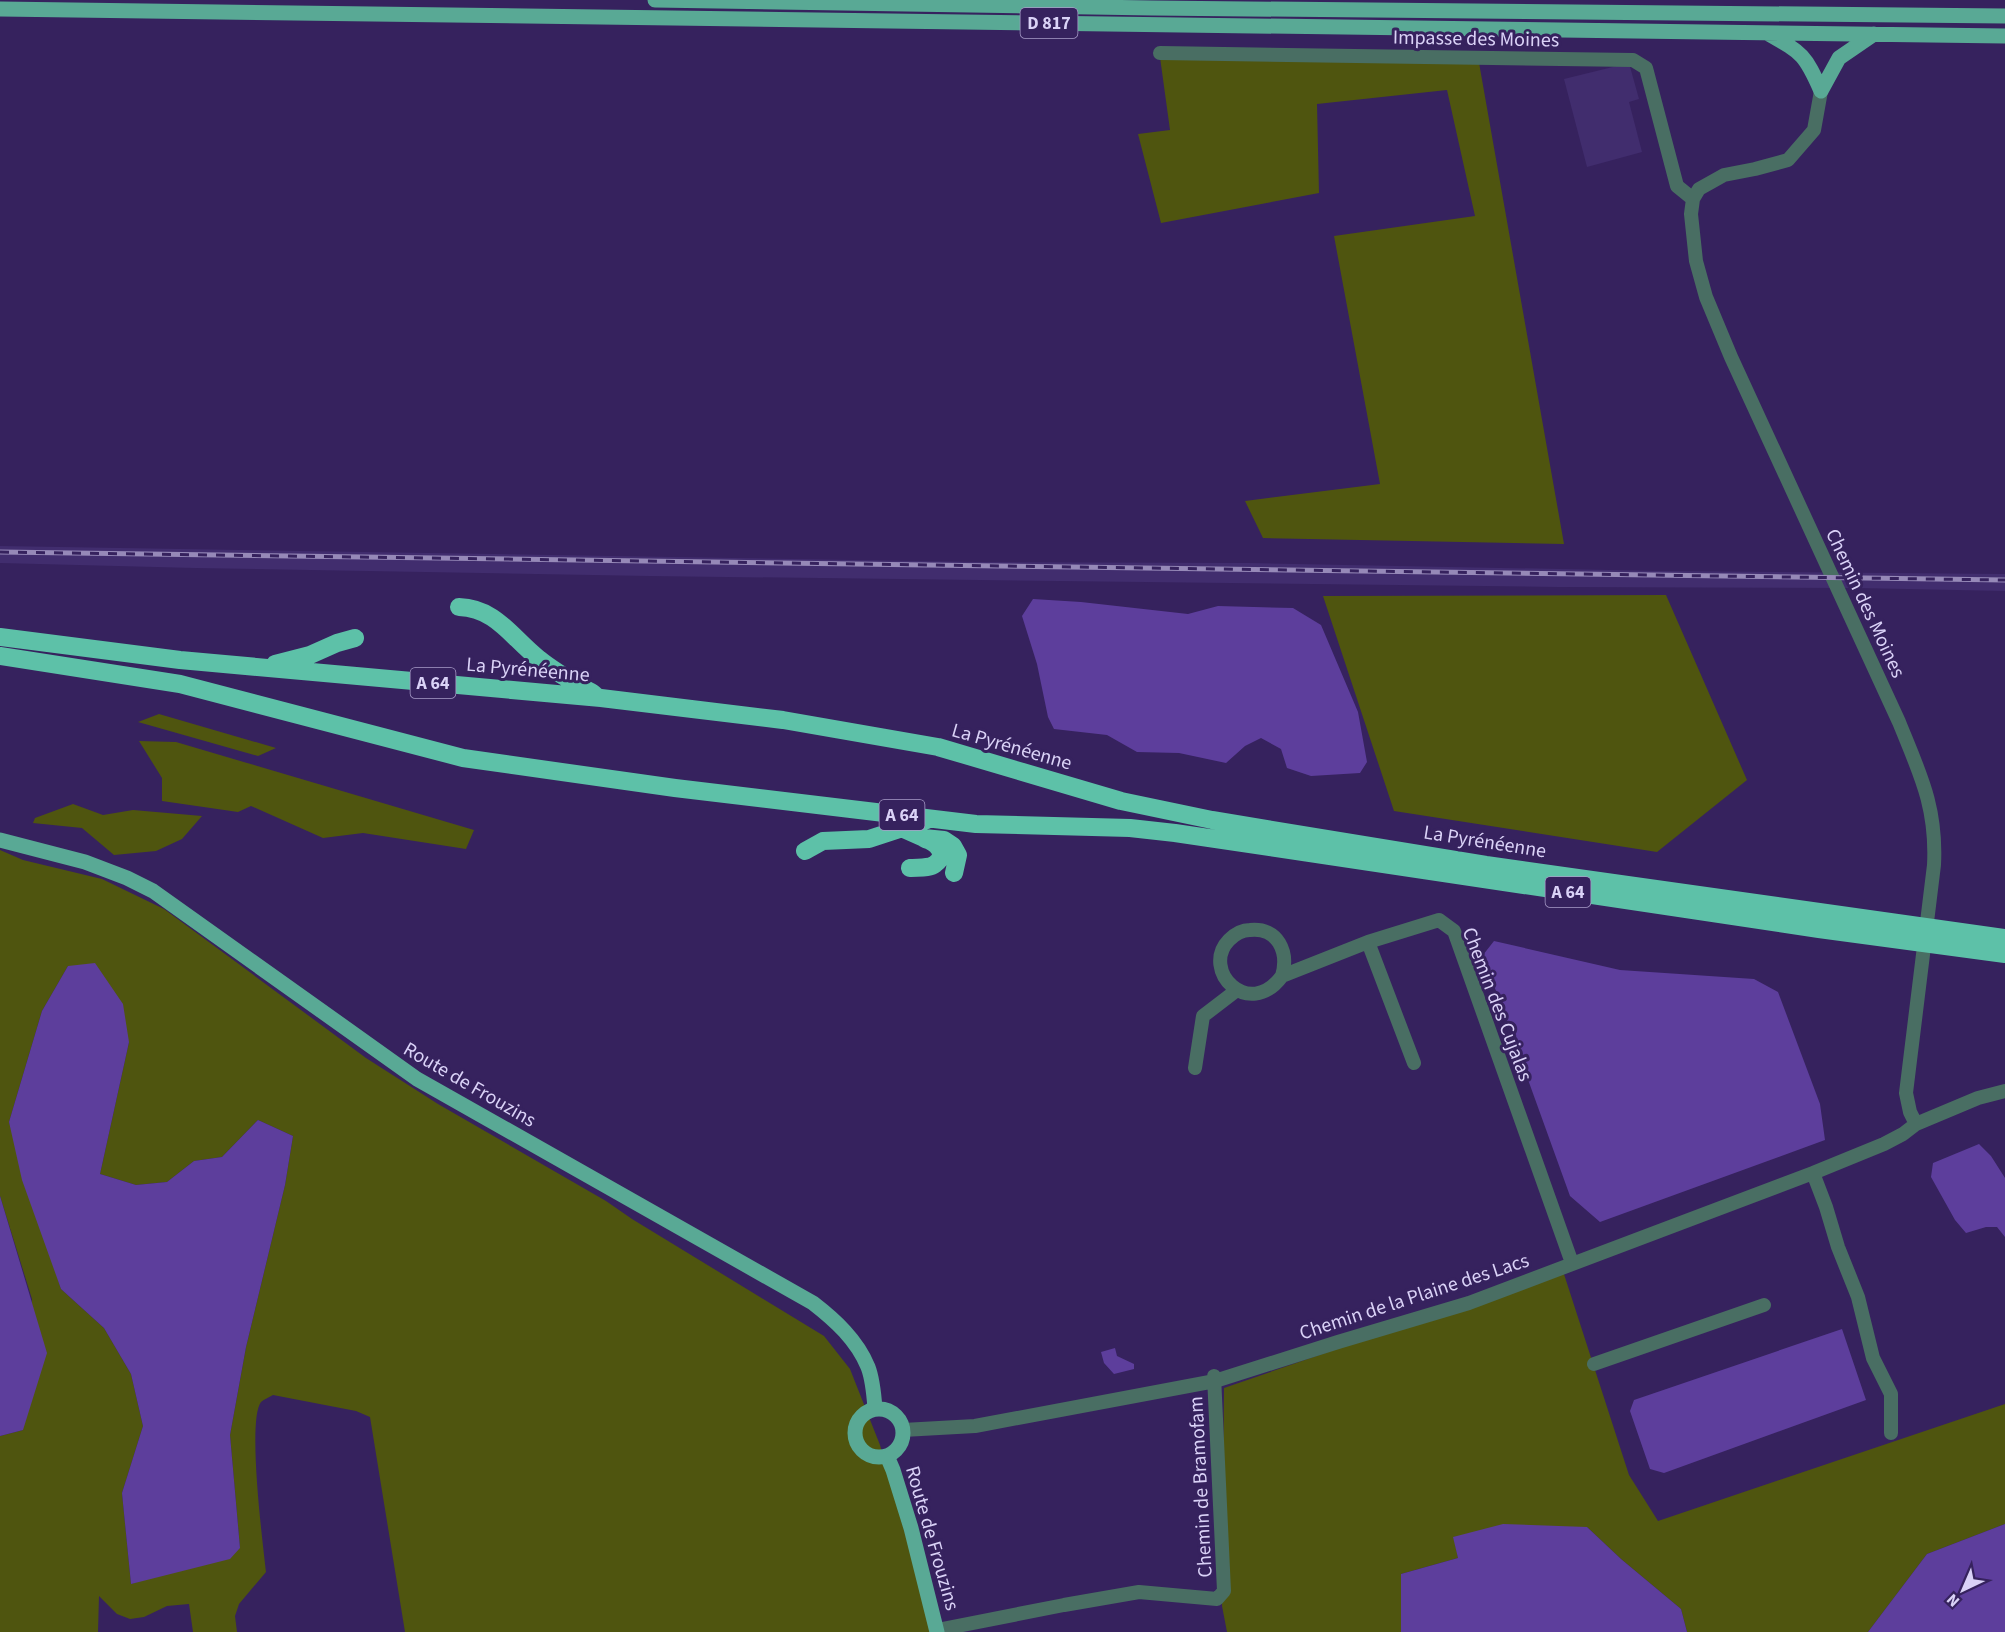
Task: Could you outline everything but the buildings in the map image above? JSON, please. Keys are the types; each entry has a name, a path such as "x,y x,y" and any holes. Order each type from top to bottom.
{"highway":[{"path":"459,607 481,610 492,616 551,669 601,698"},
{"name":"La Pyrénéenne","path":"0,637 180,660 601,698 783,720 938,747 1121,801 1212,820 1486,865 2005,938"},
{"path":"263,667 310,655 355,638"},
{"name":"La Pyrénéenne","path":"0,656 180,684 463,758 675,788 976,824 1130,828 1175,833 1820,929 2005,954"},
{"path":"862,811 933,841 939,846 942,854 935,865 910,867"},
{"path":"869,839 931,819"},
{"path":"805,851 823,841 924,838 944,840 953,846 958,855 954,873"}],"main road":[{"name":"D 817","path":"655,0 1152,8 2005,16"},
{"name":"D 817","path":"0,9 2005,36"},
{"path":"1765,32 1796,50 1809,63 1821,91"},
{"path":"1821,91 1839,58 1874,34"},
{"name":"Route de Frouzins","path":"0,840 85,862 146,887 417,1079 813,1303 846,1332 868,1368 875,1409 861,1416 854,1431 858,1447 871,1457 887,1456 900,1446 903,1430"},
{"path":"875,1409 891,1412 897,1416 903,1430"},
{"name":"Route de Frouzins","path":"887,1456 911,1528 937,1631"}],"street":[{"name":"Impasse des Moines","path":"1160,53 1633,60 1646,69 1677,186 1693,199"},
{"path":"1693,199 1700,189 1724,175 1788,160 1814,130 1821,91"},
{"name":"Chemin des Moines","path":"1693,199 1690,214 1696,261 1706,297 1736,368 1876,671 1923,783 1934,831 1930,897 1906,1093 1910,1112 1916,1124"},
{"name":"Chemin des Cujalas","path":"1237,990 1249,994 1266,992 1282,976 1368,942 1439,920 1454,931 1572,1263"},
{"path":"1195,1068 1203,1016 1237,990 1224,976 1221,958 1227,942 1235,934 1245,930 1265,931 1282,946 1285,957 1282,976"},
{"path":"1368,942 1414,1063"},
{"path":"1916,1124 1978,1098 2005,1091"},
{"name":"Chemin de la Plaine des Lacs","path":"903,1430 975,1426 1215,1378 1469,1303 1813,1173 1884,1144 1916,1124"},
{"path":"1813,1173 1858,1298 1873,1358 1891,1394 1890,1433"},
{"path":"1594,1364 1764,1305"},
{"name":"Chemin de Bramofam","path":"937,1631 1139,1592 1217,1599 1224,1591 1215,1378"}],"shaded area":[{"path":"1629,63 1639,99 1629,102 1642,152 1587,167 1564,79"},
{"path":"0,546 978,562 1248,563 1660,571 2005,574 2005,591 649,576 195,568 0,563"},
{"path":"1033,599 1188,614 1218,606 1293,608 1321,625 1358,712 1367,762 1360,773 1311,776 1287,768 1281,749 1261,738 1245,746 1226,763 1179,753 1137,752 1107,735 1054,729 1048,717 1037,664 1022,616"},
{"path":"1494,941 1620,970 1754,979 1778,992 1820,1104 1825,1140 1600,1222 1570,1196 1483,955"},
{"path":"95,963 123,1004 129,1042 100,1174 136,1185 167,1182 194,1161 222,1157 258,1120 293,1136 285,1185 246,1347 230,1435 240,1548 230,1559 131,1584 122,1493 143,1426 131,1374 104,1328 61,1289 22,1180 9,1122 42,1011 68,966"},
{"path":"1979,1144 1991,1156 2005,1178 2005,1237 1997,1227 1986,1227 1966,1233 1955,1220 1931,1177 1933,1163"},
{"path":"0,1196 47,1353 23,1430 0,1436"},
{"path":"1842,1329 1866,1400 1664,1473 1650,1469 1630,1411 1634,1400"},
{"path":"1115,1348 1117,1356 1134,1364 1134,1369 1114,1374 1104,1363 1101,1352"},
{"path":"1503,1524 1587,1527 1681,1609 1687,1632 1401,1632 1401,1574 1458,1558 1453,1537"},
{"path":"2005,1524 2005,1632 1868,1632 1927,1554"}],"green space":[{"path":"1159,50 1478,57 1564,544 1263,538 1245,501 1380,484 1334,236 1475,216 1447,90 1317,104 1319,193 1161,223 1138,134 1170,130"},
{"path":"1666,595 1747,780 1657,852 1394,811 1323,596"},
{"path":"159,714 276,748 258,756 138,722"},
{"path":"139,741 176,742 474,830 466,849 363,833 323,838 251,806 238,812 162,801 162,778"},
{"path":"73,804 103,815 133,810 202,816 182,839 156,851 114,855 82,828 33,823 35,818"},
{"path":"0,850 23,860 102,879 164,909 366,1058 438,1104 606,1201 824,1336 850,1369 880,1445 933,1632 405,1632 370,1417 356,1411 273,1395 261,1402 255,1432 259,1511 266,1572 239,1604 235,1616 237,1632 193,1632 189,1604 167,1606 144,1617 130,1619 117,1614 99,1596 98,1632 0,1632 0,1436 23,1430 32,1299 0,1196","holes":["68,966 129,1042 100,1174 136,1185 167,1182 194,1161 222,1157 258,1120 293,1136 285,1185 246,1347 230,1435 240,1548 131,1584 122,1493 143,1426 131,1374 104,1328 61,1289 9,1122 42,1011"]},
{"path":"1563,1271 1629,1475 1658,1521 2005,1404 2005,1524 1927,1554 1868,1632 1687,1632 1681,1609 1587,1527 1550,1527 1454,1537 1458,1558 1401,1574 1401,1632 1227,1632 1222,1606 1224,1388"}],"railway":[{"path":"0,552 2005,580"}]}
